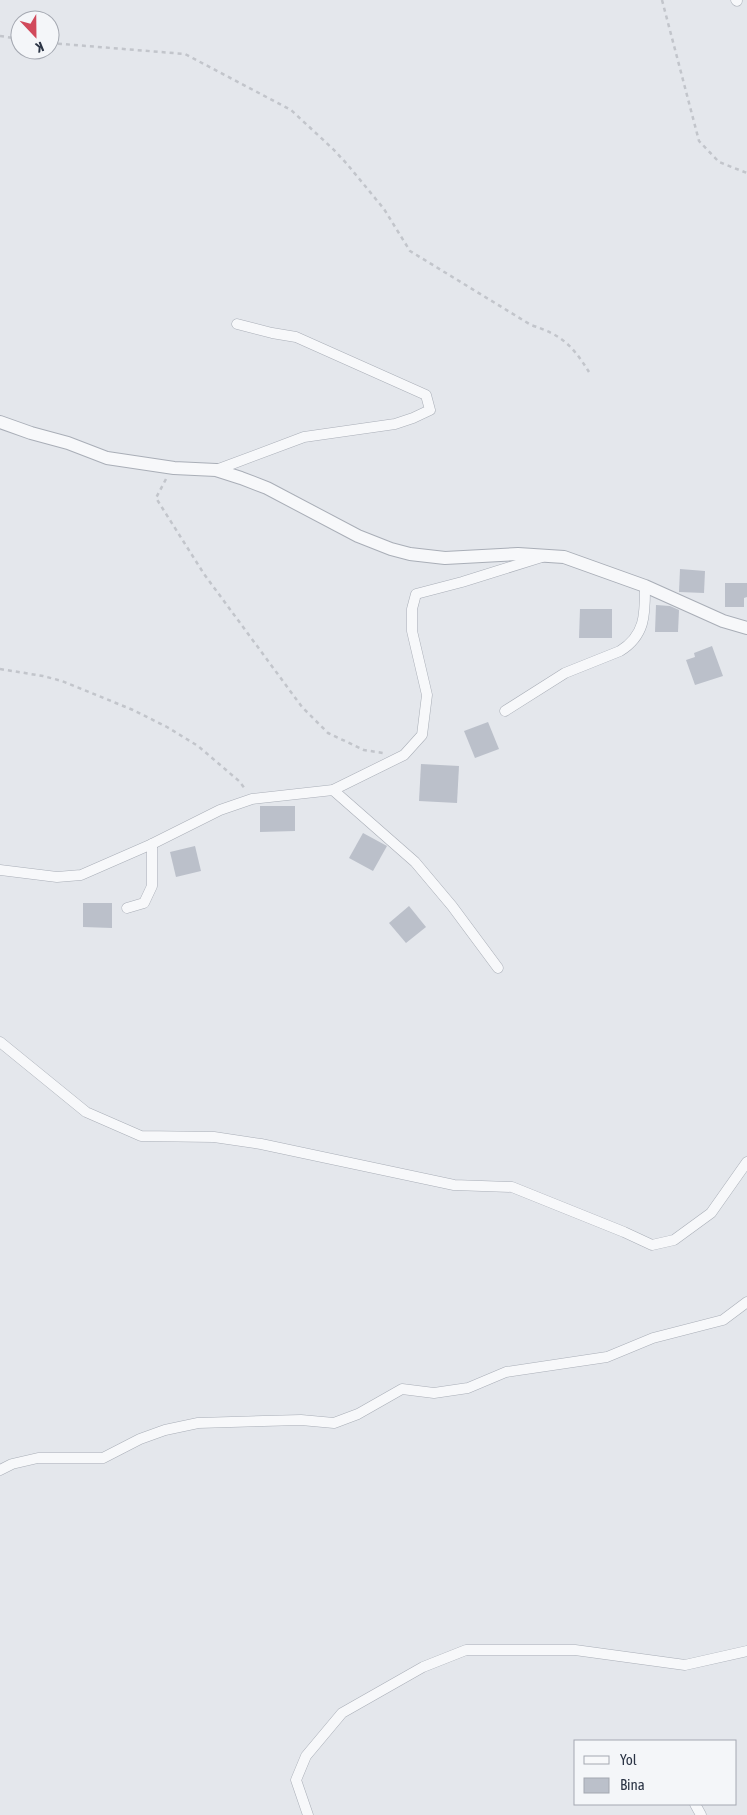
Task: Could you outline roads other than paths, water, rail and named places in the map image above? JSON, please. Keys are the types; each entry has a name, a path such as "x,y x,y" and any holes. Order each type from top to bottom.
{"street":[{"path":"216,470 304,437 395,424 430,410 426,396 305,341 296,337 237,324"},
{"path":"0,422 68,443 107,458 174,468 216,470 268,488 358,536 391,549 445,558 518,554 564,557 645,586 723,621 747,628"},
{"path":"0,870 57,877 81,875 152,844 220,810 252,800 333,790 404,755 422,735 427,695 412,631 412,609 416,594 462,582 543,556"},
{"path":"505,711 565,673 628,646 634,640 642,623 645,612 645,586"},
{"path":"333,790 415,862 452,906 498,968"},
{"path":"127,908 144,903 152,886 152,844"},
{"path":"0,1042 86,1112 141,1136 214,1136 261,1144 454,1185 512,1187 652,1245 674,1240 711,1213 747,1162"},
{"path":"0,1470 12,1464 38,1458 103,1458 140,1439 165,1430 198,1423 301,1420 334,1423 358,1414 402,1389 434,1393 443,1392 468,1388 506,1372 607,1358 652,1338 723,1320 747,1302"},
{"path":"308,1815 296,1780 306,1756 342,1713 423,1667 466,1650 575,1650 685,1665 747,1651"}]}
